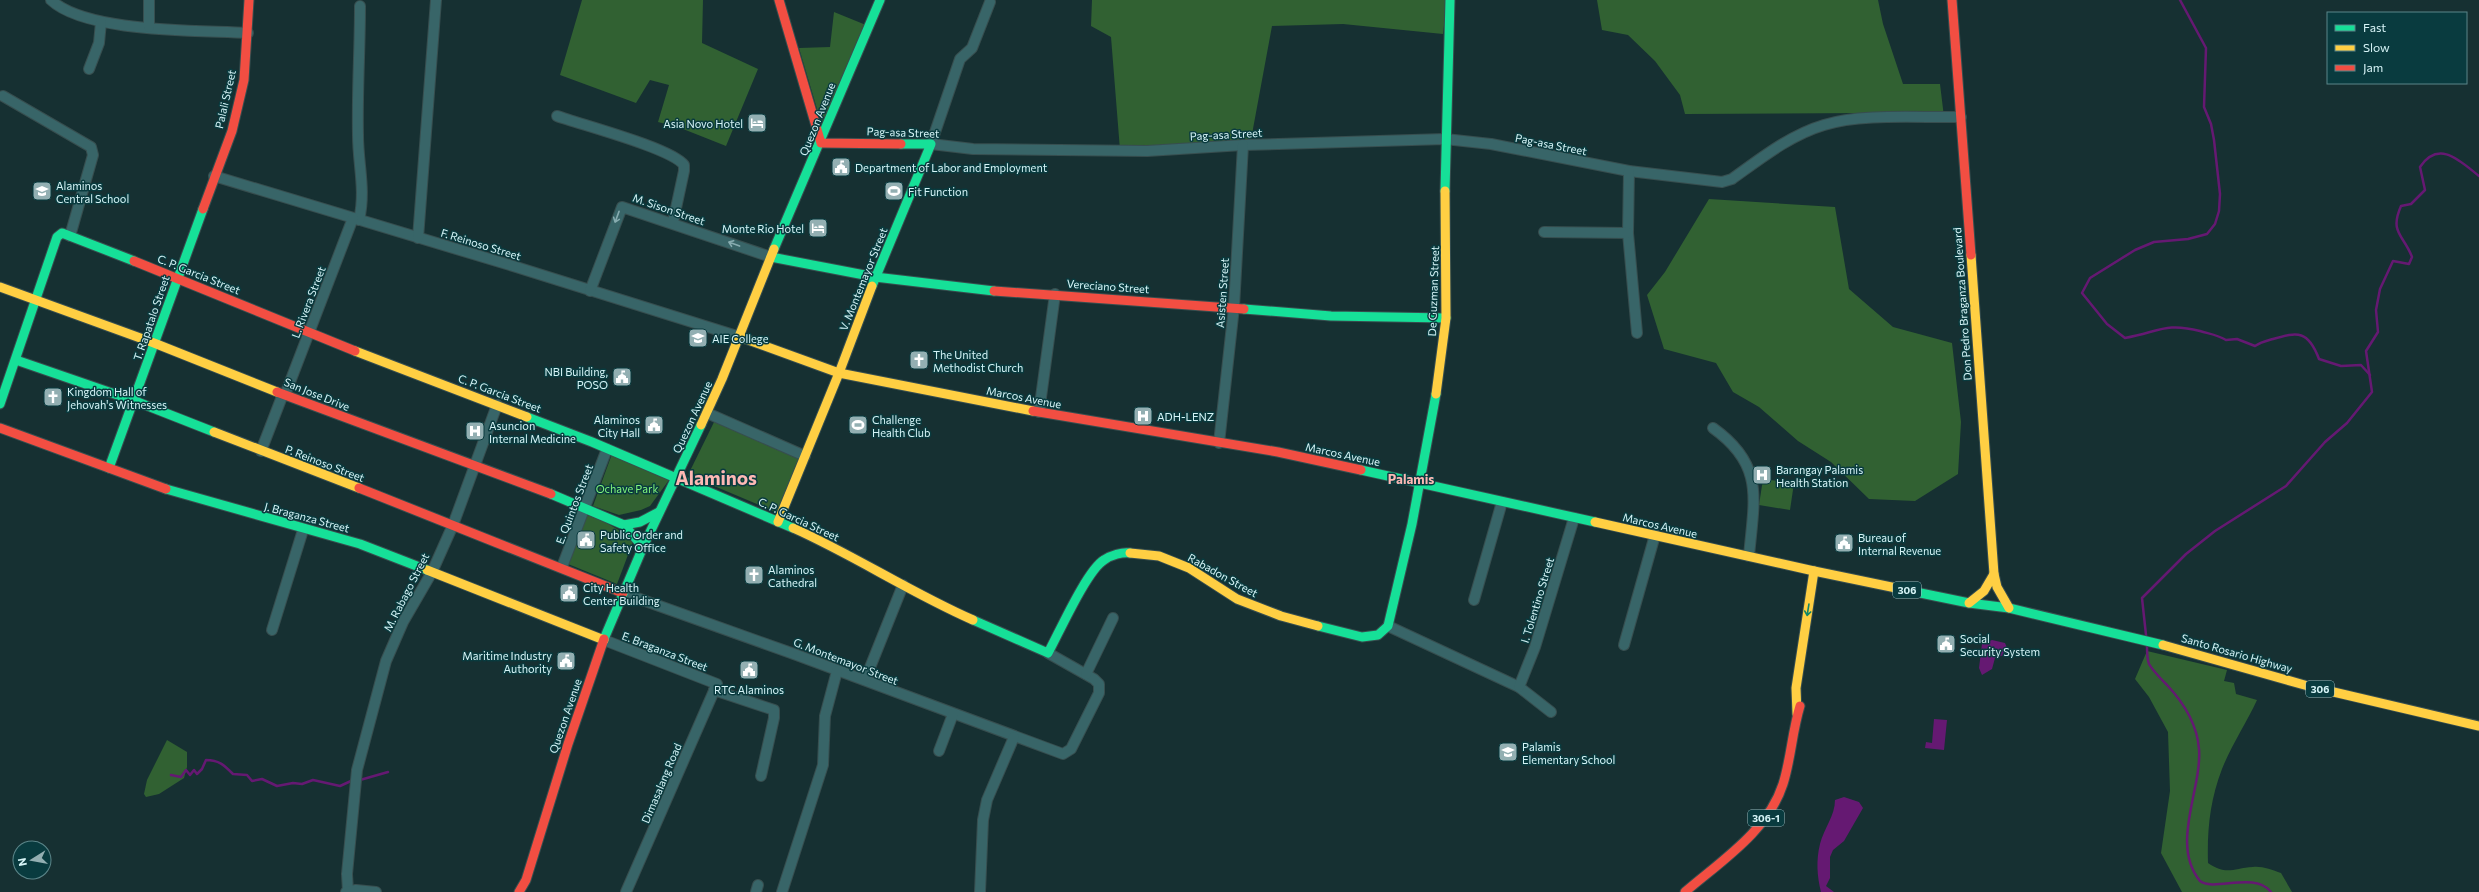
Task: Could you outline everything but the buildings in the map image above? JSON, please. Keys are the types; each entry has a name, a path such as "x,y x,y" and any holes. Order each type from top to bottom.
{"street":[{"path":"51,0 58,7 72,14 101,22 149,27 248,33"},
{"path":"149,0 149,27"},
{"name":"Palali Street","path":"214,176 232,131 244,80 249,0"},
{"path":"418,238 436,0"},
{"path":"779,0 822,143"},
{"name":"Quezon Avenue","path":"520,892 526,880 568,744 604,640 643,547 707,414 740,337 771,257 822,143 880,0"},
{"name":"De Guzman Street","path":"1388,626 1419,483 1436,393 1446,318 1445,139 1450,0"},
{"name":"Don Pedro Braganza Boulevard","path":"1952,0 1994,574 1997,587 2009,608"},
{"name":"V. Montemayor Street","path":"778,522 839,373 875,277 931,144 960,59 972,48 990,2"},
{"name":"L. Rivera Street","path":"261,451 356,219 364,193 358,142 357,112 360,6"},
{"path":"89,69 99,43 101,22"},
{"path":"0,404 57,237 62,234 70,236 93,155 91,147 3,96"},
{"path":"557,116 650,146 680,160 684,165 684,171 672,222"},
{"name":"Pag-asa Street","path":"822,143 931,144 973,149 1147,151 1243,145 1445,139 1491,144 1629,171 1722,182 1732,179 1802,133 1824,125 1854,119 1961,117"},
{"name":"Asisten Street","path":"1219,442 1234,307 1243,145"},
{"path":"1629,171 1628,233 1637,333"},
{"name":"F. Reinoso Street","path":"214,176 740,337"},
{"name":"T. Rapatalo Street","path":"109,468 135,401 154,343 214,176"},
{"name":"M. Sison Street","path":"590,291 622,207 672,222 771,257"},
{"path":"1544,232 1628,233"},
{"name":"C. P. Garcia Street","path":"70,236 310,333 608,449 676,478 815,538 903,585 935,604 1048,653 1090,676"},
{"name":"Vereciano Street","path":"771,257 875,277 983,290 1234,307 1331,316 1446,318"},
{"name":"San Jose Drive","path":"0,287 154,343 284,394 585,507 624,525 643,547"},
{"path":"1039,412 1055,294"},
{"name":"Marcos Avenue","path":"740,337 839,373 1039,412 1278,452 1814,571 1823,581 1989,605"},
{"name":"P. Reinoso Street","path":"16,360 135,401 562,567 623,593"},
{"name":"M. Rabago Street","path":"347,892 349,843 360,755 386,661 403,622 432,572 453,525 497,405"},
{"path":"707,414 805,456"},
{"name":"J. Braganza Street","path":"0,428 185,496 303,530 360,544 604,640"},
{"path":"1713,428 1740,451 1746,459 1754,493 1749,556"},
{"name":"E. Quintos Street","path":"562,567 608,449"},
{"path":"1474,600 1502,502"},
{"path":"624,525 640,522 659,512"},
{"name":"I. Tolentino Street","path":"1519,687 1535,647 1574,518"},
{"path":"272,630 303,530"},
{"path":"1624,645 1655,535"},
{"name":"Rabadon Street","path":"1048,653 1092,572 1103,560 1124,552 1159,556 1189,568 1238,599 1281,616 1308,621 1362,637 1378,635 1388,626"},
{"name":"306-1","path":"1797,714 1796,688 1814,571"},
{"path":"1969,603 1984,591 1994,574"},
{"path":"1989,605 1994,574"},
{"name":"306-1","path":"1685,892 1762,824 1774,806 1783,785 1797,714 1805,692 1823,581"},
{"path":"865,680 903,585"},
{"path":"1989,605 1997,587"},
{"name":"G. Montemayor Street","path":"623,593 794,654 836,671 865,680 1060,754 1071,749 1099,693 1099,684 1090,676"},
{"name":"Santo Rosario Highway","path":"1989,605 2009,608 2132,637 2308,686 2479,726"},
{"path":"1090,676 1113,618"},
{"path":"1388,626 1519,687 1551,712"},
{"name":"E. Braganza Street","path":"604,640 774,710 774,718 762,776"},
{"path":"782,892 822,765 825,716 836,671"},
{"name":"Dimasalang Road","path":"626,892 715,687"},
{"path":"940,751 953,714"},
{"path":"980,892 983,820 987,800 1014,737"},
{"path":"347,892 375,892"}],"green space":[{"path":"582,0 703,0 702,43 758,69 726,146 678,127 658,122 669,85 650,80 636,103 560,75"},
{"path":"1092,0 1447,0 1443,34 1343,24 1272,26 1250,145 1120,150 1111,37 1091,26"},
{"path":"1597,0 1878,0 1883,24 1903,84 1940,84 1944,117 1870,113 1685,114 1680,95 1655,61 1628,35 1602,30"},
{"path":"834,12 866,25 823,129 799,48 830,47"},
{"path":"1709,199 1835,207 1849,289 1893,327 1952,343 1961,422 1958,474 1915,501 1869,499 1831,462 1798,441 1759,407 1733,392 1716,363 1664,349 1647,295 1665,272"},
{"path":"718,414 804,452 778,513 688,475"},
{"name":"Ochave Park","path":"612,454 669,480 650,506 641,510 619,515 593,506"},
{"path":"1763,479 1794,483 1790,510 1759,505"},
{"path":"588,512 634,539 617,584 568,564"},
{"path":"2147,651 2227,670 2224,681 2234,683 2236,694 2257,700 2230,752 2218,781 2210,815 2208,863 2225,870 2256,867 2267,868 2281,873 2292,892 2182,892 2161,853 2170,791 2168,732 2149,697 2135,679"},
{"path":"167,740 187,752 187,767 184,778 159,794 146,797 144,794 147,780"}],"shaded area":[{"path":"1992,640 2005,643 2008,650 2004,655 1995,658 1992,669 1982,675 1979,668 1982,644"},
{"path":"1934,719 1947,720 1944,750 1925,748 1926,742 1932,743"},
{"path":"1844,797 1859,802 1863,808 1844,841 1833,850 1830,857 1830,878 1826,886 1834,892 1821,892 1818,868 1820,844 1835,806 1835,800"}],"waterway":[{"path":"2180,0 2206,48 2204,107 2211,124 2214,140 2220,194 2219,211 2215,224 2207,234 2188,239 2154,242 2135,250 2090,278 2082,293 2107,324 2125,338 2162,329 2178,327 2200,331 2226,340 2237,339 2255,346 2268,340 2289,335 2296,335 2306,338 2311,343 2319,359 2341,366 2361,365 2370,375"},
{"path":"2146,635 2142,598 2186,554 2215,531 2286,486 2325,442 2347,423 2372,392 2366,351 2378,332 2376,310 2380,289 2393,261 2409,264 2412,257 2399,233 2397,222 2401,206 2411,204 2425,190 2420,167 2427,159 2435,154 2450,155 2479,176"},
{"path":"2147,646 2147,657 2149,664 2184,706 2189,714 2198,740 2199,765 2187,834 2191,866 2200,881 2206,884 2245,882 2255,883 2264,886 2271,892"},
{"path":"171,775 181,777 186,770 190,775 194,770 197,774 202,769 206,760 221,764 233,774 247,775 252,781 262,779 277,786 293,783 302,784 313,780 340,786 351,781"},
{"path":"360,780 388,772"}],"traffic: fast":[{"path":"774,249 880,0"},
{"path":"1445,191 1450,0"},
{"path":"872,286 931,144 901,144"},
{"path":"109,468 203,209"},
{"path":"0,404 57,237 62,233 134,261"},
{"path":"771,257 875,277 994,291"},
{"path":"1244,309 1331,316 1446,318"},
{"path":"16,360 135,401 214,432"},
{"path":"1318,626 1362,637 1378,635 1388,626 1412,524 1436,394"},
{"path":"527,417 592,442 793,528"},
{"path":"604,639 643,547 701,425"},
{"path":"1361,470 1595,522"},
{"path":"166,489 360,544 427,570"},
{"path":"551,494 624,525 643,547"},
{"path":"624,525 640,522 659,512"},
{"path":"973,620 1048,653 1066,617 1097,566 1113,555 1130,553"},
{"path":"1901,589 1969,603 2009,608 2163,645"}],"traffic: slow":[{"path":"1436,394 1446,318 1445,191"},
{"path":"701,425 722,379 774,249"},
{"path":"1971,255 1994,574 1997,587 2009,608"},
{"path":"778,522 839,373 872,286"},
{"path":"0,287 154,343 277,392"},
{"path":"740,337 839,373 1033,411"},
{"path":"355,351 527,417"},
{"path":"214,432 359,488"},
{"path":"1595,522 1814,571"},
{"path":"793,528 838,550 927,598 973,620"},
{"path":"1130,553 1159,556 1189,568 1237,599 1281,616 1318,626"},
{"path":"427,570 604,640"},
{"path":"1797,714 1796,688 1814,571 1901,589"},
{"path":"1969,603 1984,591 1994,574"},
{"path":"2163,645 2308,686 2479,726"}],"traffic: jam":[{"path":"203,209 232,131 244,80 249,0"},
{"path":"779,0 821,143 901,144"},
{"path":"1952,0 1971,255"},
{"path":"134,261 355,351"},
{"path":"994,291 1244,309"},
{"path":"277,392 551,494"},
{"path":"1033,411 1278,452 1361,470"},
{"path":"0,428 166,489"},
{"path":"359,488 623,593"},
{"path":"519,892 526,880 568,744 604,639"},
{"path":"1685,892 1742,844 1755,831 1776,801 1783,784 1788,765 1800,706"}],"place":[{"name":"Asia Novo Hotel","path":"757,123"},
{"name":"Department of Labor and Employment","path":"841,167"},
{"name":"Alaminos Central School","path":"42,191"},
{"name":"Fit Function","path":"894,191"},
{"name":"Monte Rio Hotel","path":"818,228"},
{"name":"AIE College","path":"698,338"},
{"name":"The United Methodist Church","path":"919,360"},
{"name":"NBI Building, POSO","path":"622,377"},
{"name":"Kingdom Hall of Jehovah's Witnesses","path":"53,397"},
{"name":"ADH-LENZ","path":"1143,416"},
{"name":"Alaminos City Hall","path":"654,425"},
{"name":"Challenge Health Club","path":"858,425"},
{"name":"Asuncion Internal Medicine","path":"475,431"},
{"name":"Barangay Palamis Health Station","path":"1762,475"},
{"name":"Public Order and Safety Office","path":"586,540"},
{"name":"Bureau of Internal Revenue","path":"1844,543"},
{"name":"Alaminos Cathedral","path":"754,575"},
{"name":"City Health Center Building","path":"569,593"},
{"name":"Social Security System","path":"1946,644"},
{"name":"Maritime Industry Authority","path":"566,661"},
{"name":"RTC Alaminos","path":"749,670"},
{"name":"Palamis Elementary School","path":"1508,752"}],"district":[{"name":"Alaminos","path":"716,477"},
{"name":"Palamis","path":"1411,479"}]}
